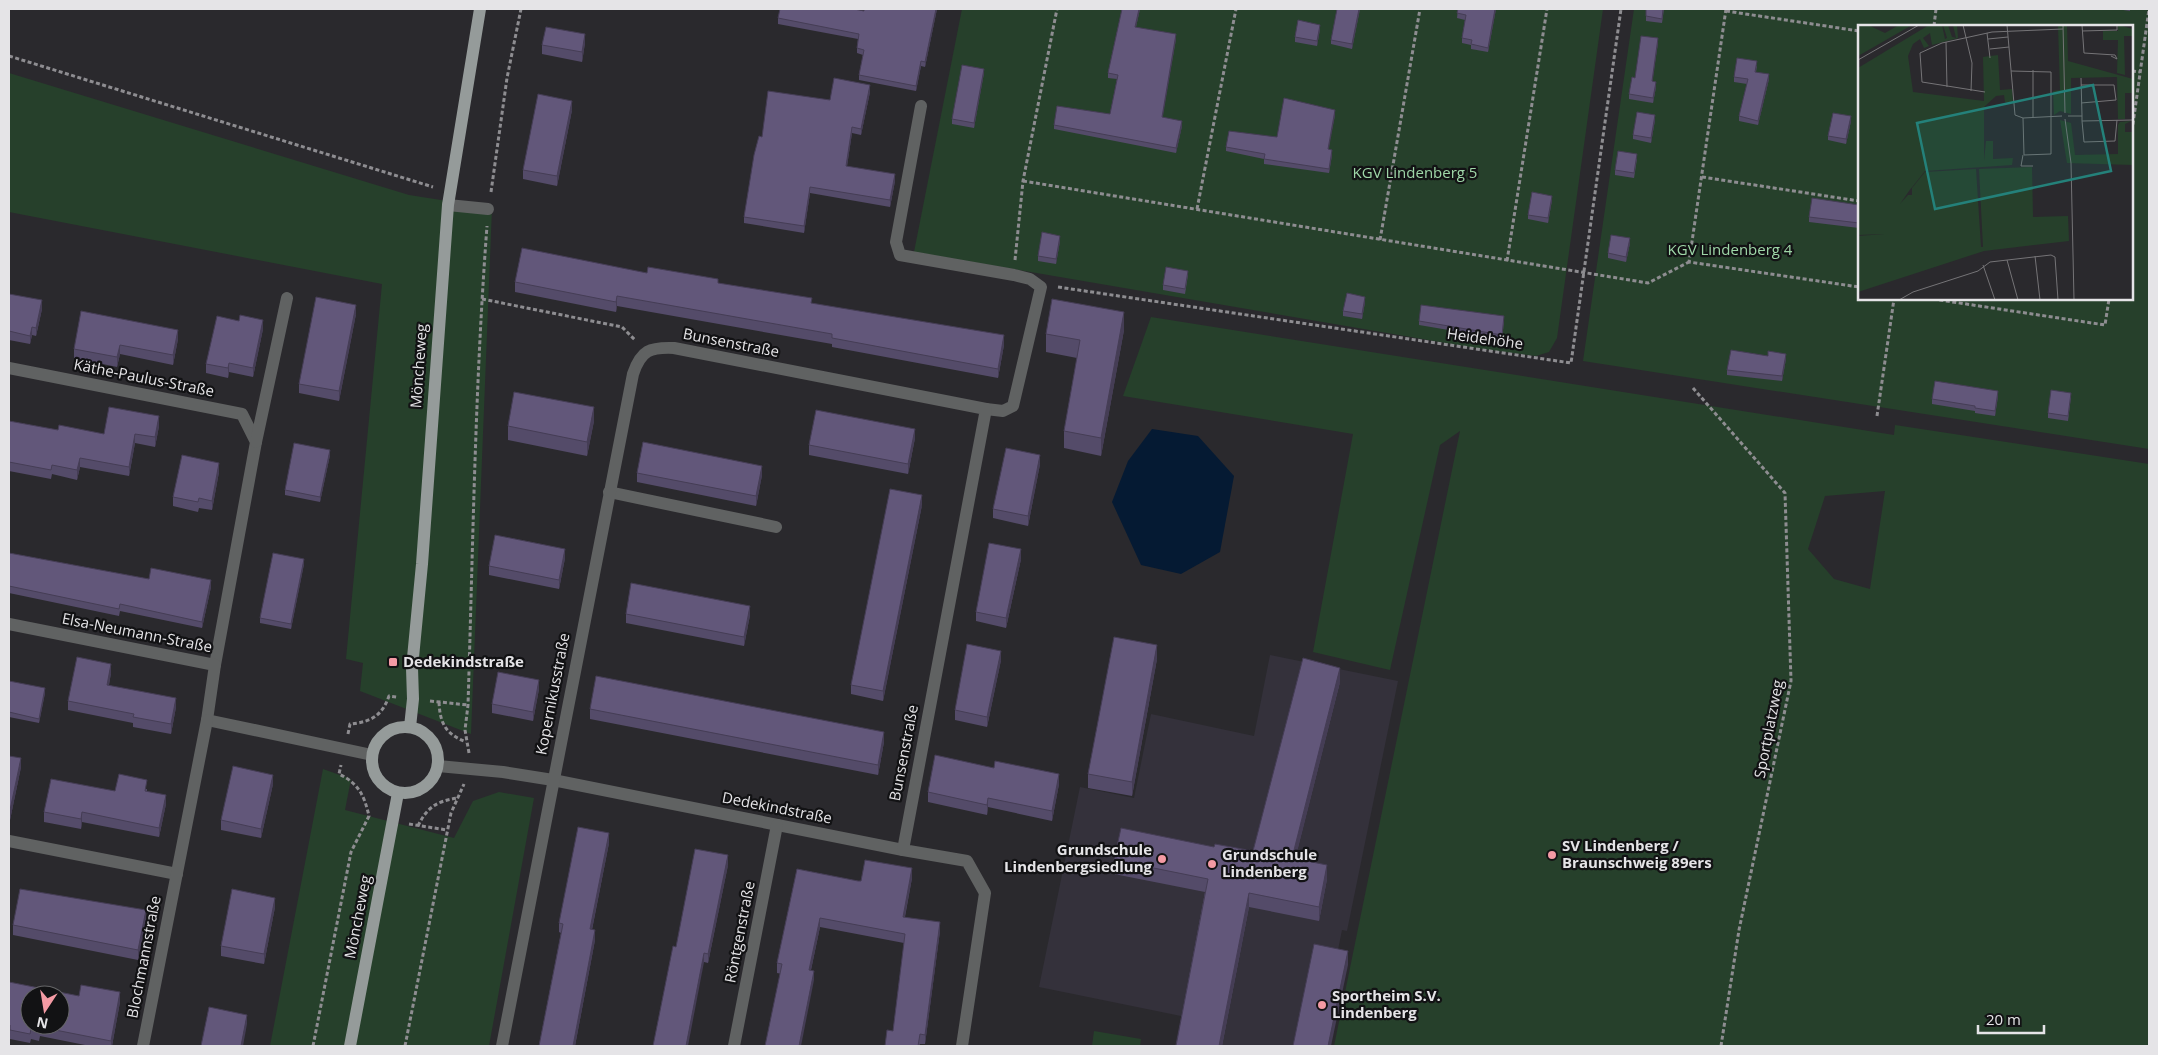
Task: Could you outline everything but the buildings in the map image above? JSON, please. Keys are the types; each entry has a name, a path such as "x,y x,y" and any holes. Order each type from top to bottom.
{"main road":[{"name":"Möncheweg","path":"410,727 413,699 412,668 422,564 449,198 480,9"},
{"path":"410,727 420,730 435,745 439,756 438,766 434,779 424,788 412,793 398,793 387,788 378,779 373,768 372,755 377,743 385,734 397,728 410,727"},
{"name":"Möncheweg","path":"350,1046 398,793"}],"street":[{"path":"921,106 896,242 900,255 1014,275 1030,279 1041,287"},
{"path":"449,198 488,209"},
{"name":"Bunsenstraße","path":"645,352 659,347 674,348 1003,411 1013,406 1041,287"},
{"path":"215,665 256,442 287,298"},
{"name":"Kopernikusstraße","path":"502,1046 632,374 637,362 645,352"},
{"name":"Käthe-Paulus-Straße","path":"9,368 242,414 256,442"},
{"name":"Bunsenstraße","path":"903,850 986,409"},
{"path":"609,492 776,527"},
{"name":"Elsa-Neumann-Straße","path":"9,624 215,665 207,720"},
{"path":"207,720 372,755"},
{"name":"Blochmannstraße","path":"143,1046 207,720"},
{"name":"Dedekindstraße","path":"438,766 503,772 553,780 903,850"},
{"name":"Röntgenstraße","path":"734,1046 777,825"},
{"path":"9,840 177,874"},
{"path":"903,850 967,861 986,893 962,1046"}],"path":[{"path":"405,1046 447,830 466,770 469,751 465,730 468,705 482,299 488,209 507,78 521,9"},
{"path":"1014,275 1024,181 1056,9"},
{"path":"1197,210 1236,9"},
{"path":"1380,240 1420,9"},
{"path":"1507,261 1547,9"},
{"name":"Heidehöhe","path":"1041,287 1051,286 1571,363 1621,9"},
{"path":"1934,25 1936,9"},
{"path":"2133,124 2149,9"},
{"path":"1690,262 1726,10 1858,32"},
{"path":"9,56 449,198"},
{"path":"2133,71 2140,72"},
{"path":"1702,177 1858,201"},
{"path":"1024,181 1648,283 1690,262 1858,288"},
{"path":"482,299 622,326 645,352"},
{"path":"1877,416 1894,300"},
{"path":"1940,300 2105,325 2109,300"},
{"name":"Sportplatzweg","path":"1693,388 1785,493 1791,681 1739,930 1722,1046"},
{"path":"313,1046 351,852 369,816 361,790 352,780 339,774 350,724 362,723 380,714 389,696 468,705"},
{"path":"439,702 439,717 443,727 454,737 466,742"},
{"path":"418,826 425,812 434,804 458,798"}],"shaded area":[{"name":"Grundschule Lindenberg","path":"1270,655 1398,681 1347,931 1342,930 1336,960 1295,1046 1175,1046 1181,1016 1039,987 1080,787 1134,798 1151,714 1254,736"}],"green space":[{"name":"KGV Lindenberg 5","path":"962,9 1603,9 1557,338 1549,352 1536,356 1475,348 914,252"},
{"name":"KGV Lindenberg 4","path":"1634,9 2149,9 2149,449 1583,361"},
{"path":"9,73 409,195 492,208 471,734 360,691 363,663 346,659 382,284 9,212"},
{"path":"1151,317 1894,435 1895,425 2149,464 2149,1046 1334,1046 1460,431 1440,445 1390,670 1313,652 1353,434 1123,396","holes":["1885,491 1870,589 1834,579 1808,549 1825,496"]},
{"path":"323,769 351,779 345,810 454,838 473,801 499,792 534,798 489,1046 270,1046"},
{"path":"1094,1031 1141,1039 1140,1046 1092,1046"}],"water":[{"path":"1152,429 1198,436 1234,476 1220,552 1181,574 1141,565 1112,502 1128,461"}],"place":[{"name":"Dedekindstraße","path":"393,662"},
{"name":"SV Lindenberg / Braunschweig 89ers","path":"1552,855"},
{"name":"Grundschule Lindenbergsiedlung","path":"1162,859"},
{"name":"Grundschule Lindenberg","path":"1212,864"},
{"name":"Sportheim S.V. Lindenberg","path":"1322,1005"}]}
